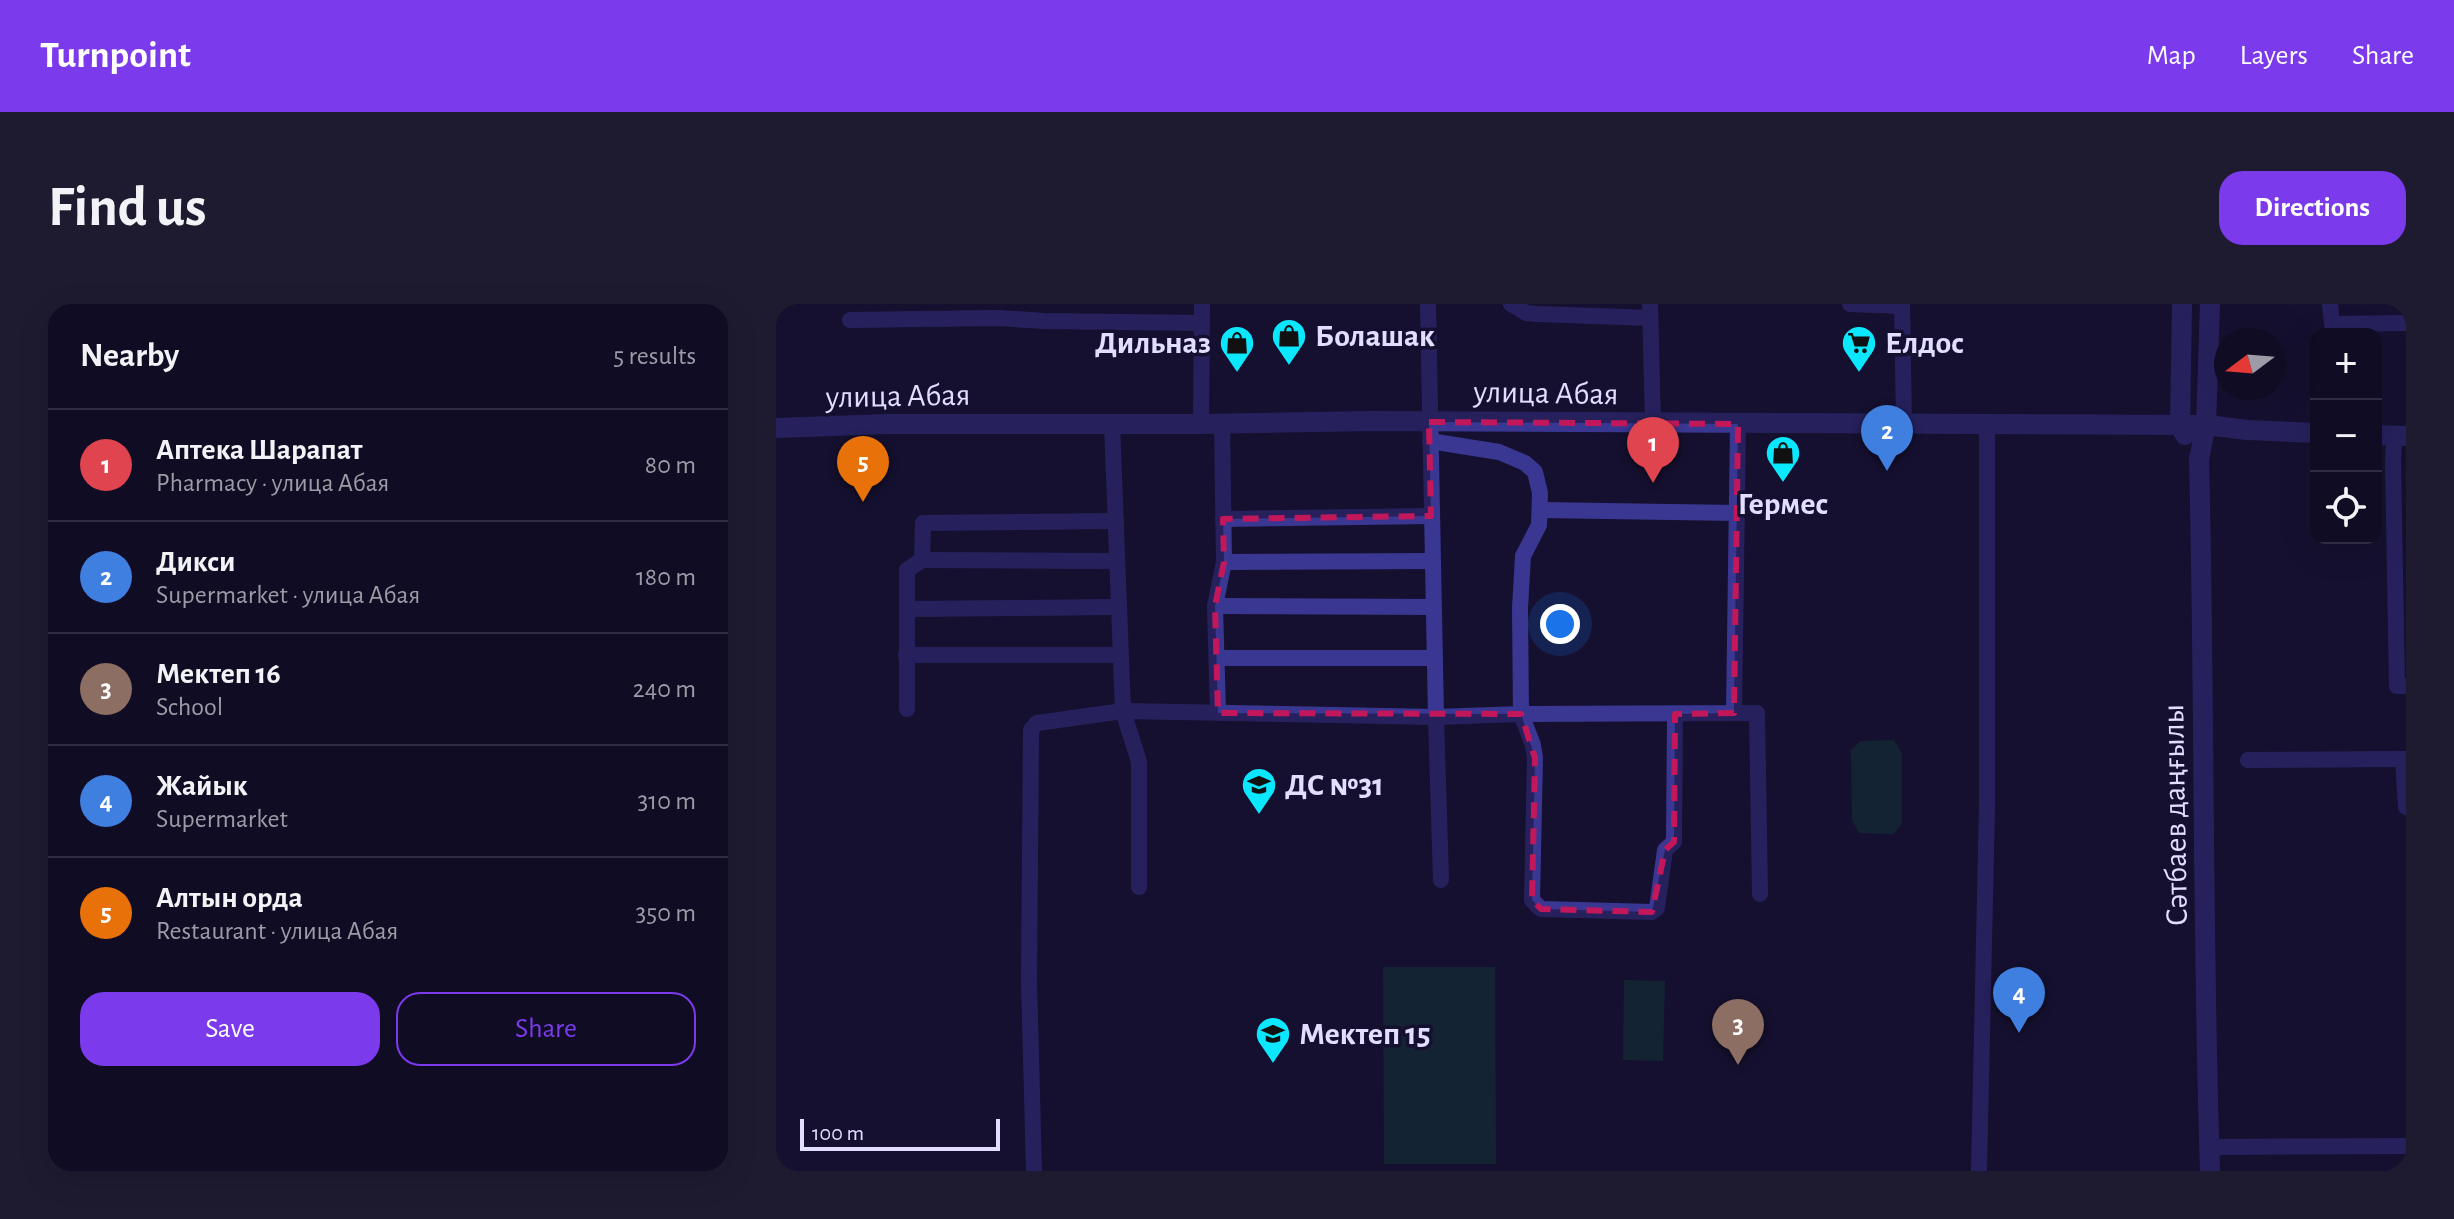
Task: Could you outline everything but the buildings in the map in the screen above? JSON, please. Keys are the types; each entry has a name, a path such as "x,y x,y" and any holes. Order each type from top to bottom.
{"street":[{"path":"1202,304 1211,424 1223,519 1224,562 1215,606 1218,713"},
{"path":"1428,304 1441,880"},
{"path":"1511,304 1526,313 1538,314 1650,311 1653,424"},
{"path":"1850,304 1902,305 1904,424"},
{"path":"2182,304 2180,426 2199,459"},
{"name":"Сәтбаев даңғылы","path":"2210,304 2206,425 2199,459 2210,1171"},
{"path":"2330,304 2332,324 2406,323"},
{"path":"850,320 999,318 1202,323"},
{"name":"улица Абая","path":"776,428 887,424 1211,424 1430,431 1653,424 1987,424 2206,425 2310,433"},
{"path":"1112,424 1123,711 1139,762 1139,887"},
{"path":"1734,713 1738,424"},
{"path":"1979,1171 1987,791 1987,424"},
{"path":"1430,431 1525,463 1535,472 1539,483 1539,525 1523,556 1520,608 1521,714 1535,758 1532,900 1536,906 1541,909 1652,912 1657,908 1665,850 1674,842 1675,714"},
{"path":"2392,436 2400,577 2397,686 2406,686"},
{"path":"1540,510 1737,513"},
{"path":"1223,519 1431,516"},
{"path":"922,560 923,523 1116,521"},
{"path":"907,709 907,570 922,560 1117,561"},
{"path":"1224,562 1432,561"},
{"path":"1215,606 1433,607"},
{"path":"908,609 1118,607"},
{"path":"906,655 1120,655"},
{"path":"1217,658 1435,658"},
{"path":"1034,1171 1029,981 1031,730 1037,723 1123,711 1436,717 1757,713 1760,894"},
{"path":"2248,760 2405,759 2406,807"},
{"path":"2209,1147 2406,1146"}],"highlighted area":[{"path":"1429,422 1738,424 1734,713 1675,714 1674,842 1665,850 1652,912 1541,909 1532,900 1535,758 1521,714 1218,713 1215,606 1224,562 1223,519 1431,516"}],"green space":[{"path":"1894,740 1902,754 1902,823 1894,834 1859,833 1852,820 1851,750 1861,741"},
{"path":"1383,967 1495,967 1496,1164 1384,1164"},
{"path":"1624,980 1665,981 1663,1061 1623,1060"}],"place":[{"name":"Болашак","path":"1289,367"},
{"name":"Дильназ","path":"1237,374"},
{"name":"Елдос","path":"1859,374"},
{"name":"Дикси","path":"1887,471"},
{"name":"Аптека Шарапат","path":"1653,483"},
{"name":"Гермес","path":"1783,484"},
{"name":"Алтын орда","path":"863,502"},
{"name":"ДС №31","path":"1259,816"},
{"name":"Жайык","path":"2019,1033"},
{"name":"Мектеп 15","path":"1273,1065"},
{"name":"Мектеп 16","path":"1738,1065"}]}
